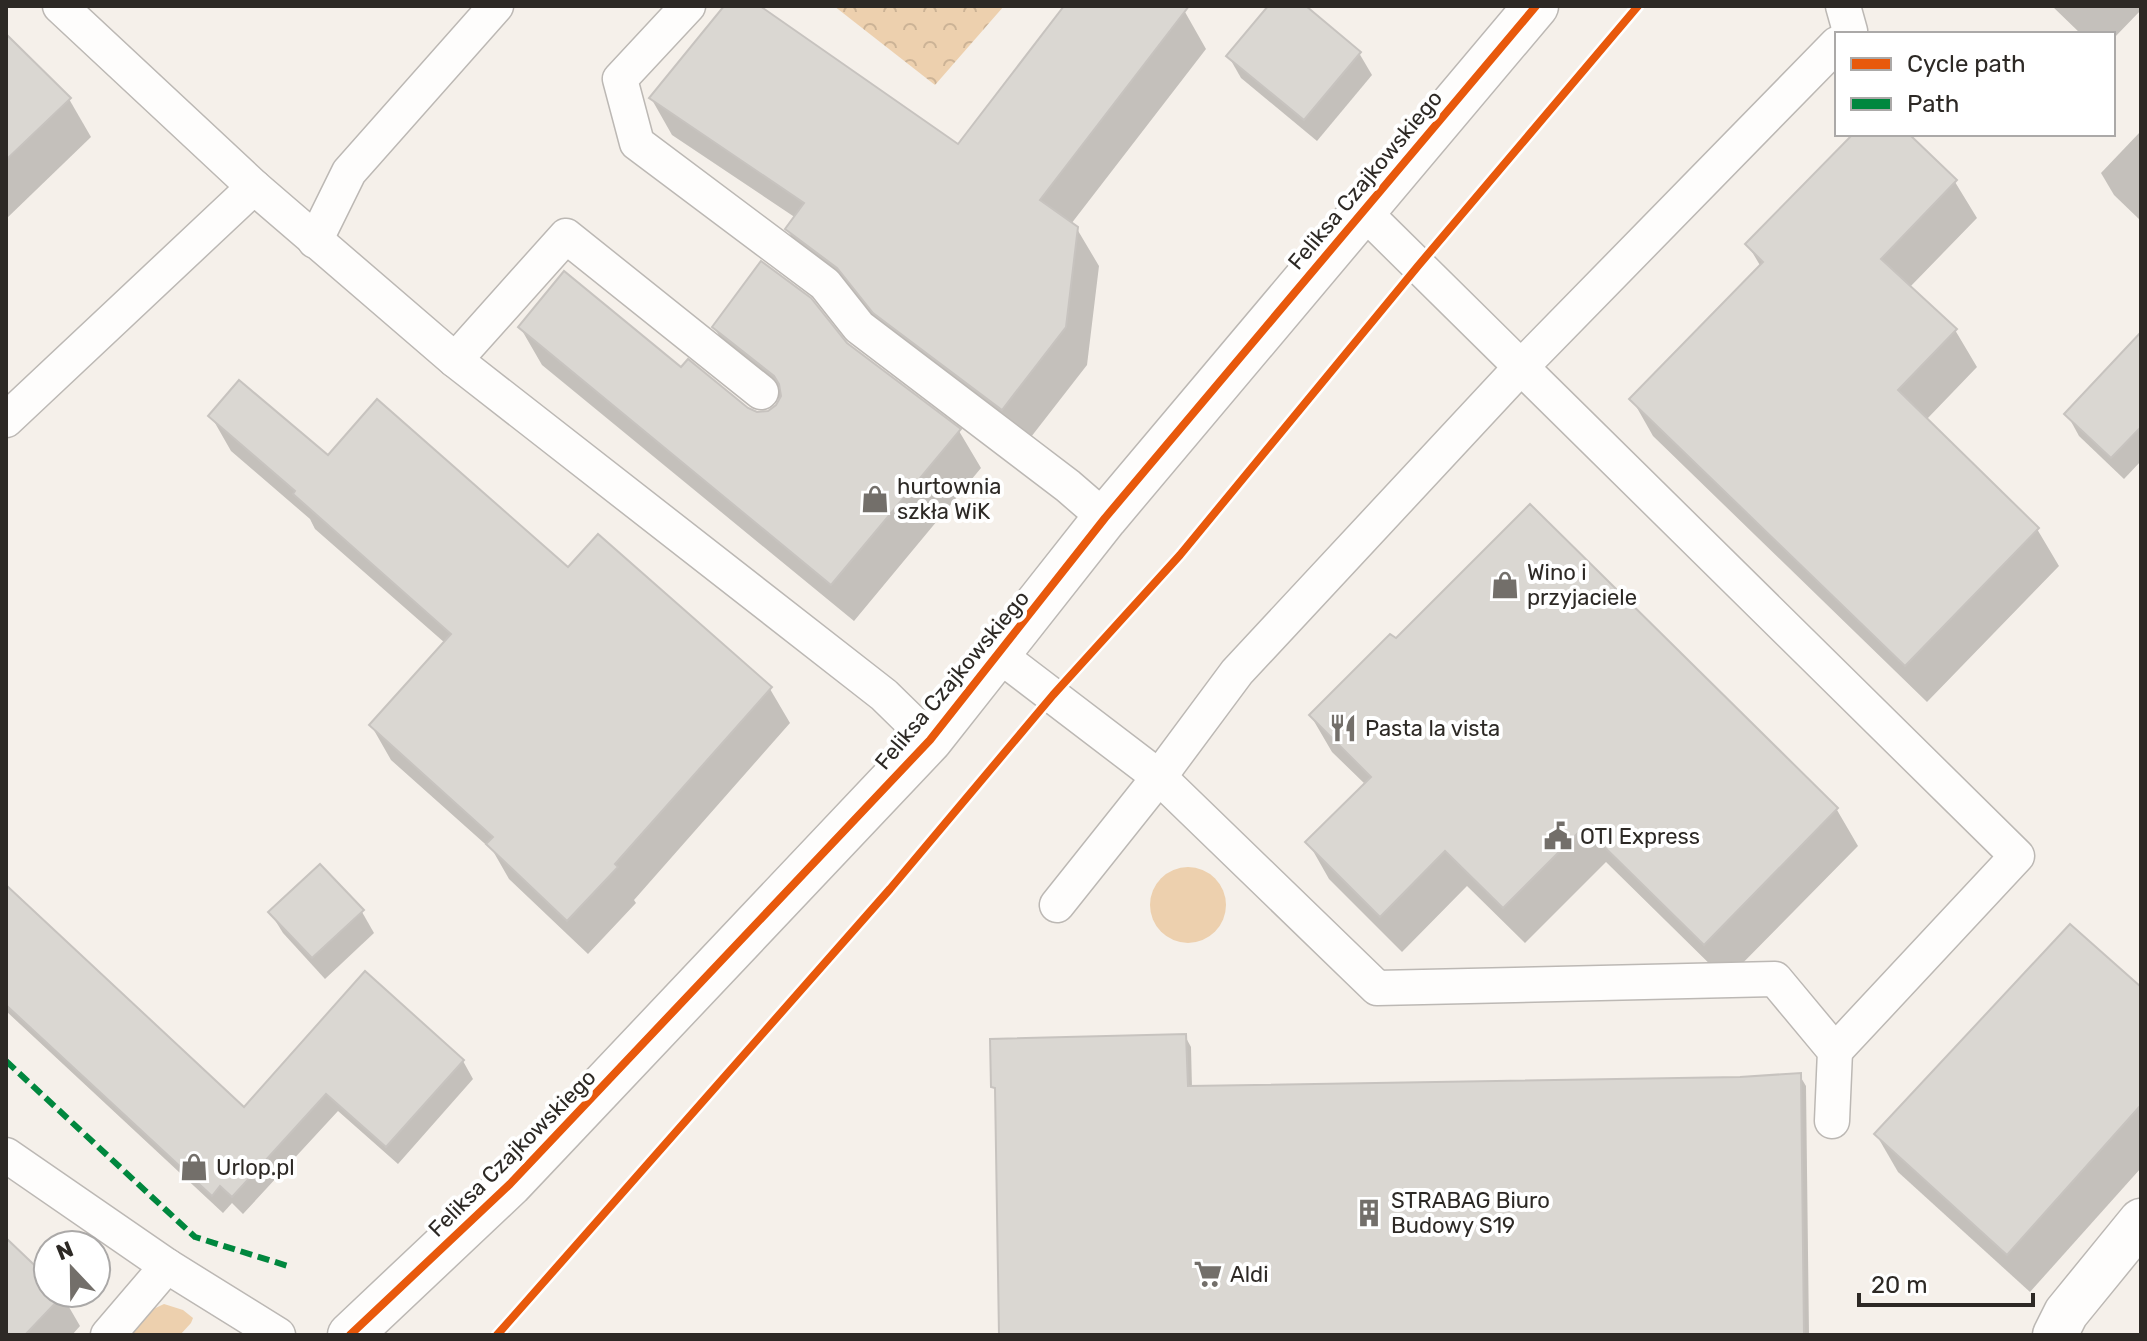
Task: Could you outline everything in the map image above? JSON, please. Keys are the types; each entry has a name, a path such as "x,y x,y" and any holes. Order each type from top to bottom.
{"street":[{"name":"Feliksa Czajkowskiego","path":"350,1335 510,1184 930,740 1105,518 1536,6"},
{"path":"2055,1335 2066,1313 2141,1221"}],"lane":[{"path":"60,6 254,187 455,360 884,695 930,740"},
{"path":"315,241 349,172 496,6"},
{"path":"688,6 620,79 637,143 825,284 859,327 1068,486 1105,518"},
{"path":"1843,6 1849,32"},
{"path":"1057,905 1159,777 1237,672 1521,367 1835,46"},
{"path":"6,420 254,187"},
{"path":"1363,211 2017,856 1835,1051 1832,1121"},
{"path":"455,360 566,236 761,392"},
{"path":"999,655 1159,777 1377,988 1775,979 1835,1051"},
{"path":"6,1155 167,1266 278,1335"},
{"path":"108,1335 167,1266"}],"green space":[{"path":"834,6 1004,6 935,85"},
{"path":"1196,867 1209,873 1220,884 1226,905 1224,920 1209,937 1196,943 1180,943 1167,937 1152,920 1150,897 1156,884 1173,869"},
{"path":"164,1304 183,1310 193,1318 180,1335 127,1335 145,1313"}],"building":[{"path":"724,6 760,6 958,144 1064,6 1189,6 1040,200 1078,227 1066,327 1002,410 873,313 837,268 785,229 804,203 649,98"},
{"path":"1268,6 1306,6 1361,52 1304,120 1226,56"},
{"path":"6,34 71,98 6,160"},
{"path":"1851,136 1911,136 1957,180 1881,259 1957,329 1898,390 2039,528 1905,666 1629,399 1763,262 1745,244"},
{"path":"761,261 811,298 847,343 961,429 831,585 518,327 564,271 681,367 688,359 748,408 757,412 768,411 781,396 774,376 712,327"},
{"path":"2141,332 2141,427 2111,458 2064,414"},
{"path":"239,380 328,455 377,399 568,567 598,534 772,687 615,864 618,867 567,921 486,844 493,837 369,725 451,634 208,416"},
{"path":"1530,504 1838,808 1704,945 1584,827 1503,908 1445,851 1380,917 1305,842 1371,777 1309,715 1390,634 1396,638"},
{"path":"320,864 364,910 312,958 268,912"},
{"path":"6,885 244,1107 365,971 464,1060 386,1147 326,1094 232,1197 220,1186 212,1196 6,1005"},
{"path":"2070,924 2141,987 2141,1105 2007,1255 1874,1134"},
{"name":"STRABAG Biuro Budowy S19","path":"1186,1034 1188,1086 1740,1077 1801,1073 1804,1335 999,1335 995,1088 991,1087 990,1039"},
{"path":"6,1238 32,1263 32,1309 50,1309 25,1335 6,1335"}],"marked path":[{"path":"6,1061 195,1237 291,1267"}],"cycle path":[{"path":"350,1335 510,1184 930,740 1105,518 1536,6"},
{"path":"497,1335 890,889 1053,695 1180,555 1638,6"}],"place":[{"name":"hurtownia szkła WiK","path":"875,499"},
{"name":"Wino i przyjaciele","path":"1505,585"},
{"name":"Pasta la vista","path":"1343,728"},
{"name":"OTI Express","path":"1558,836"},
{"name":"Urlop.pl","path":"194,1167"},
{"name":"STRABAG Biuro Budowy S19","path":"1369,1213"},
{"name":"Aldi","path":"1208,1274"}]}
